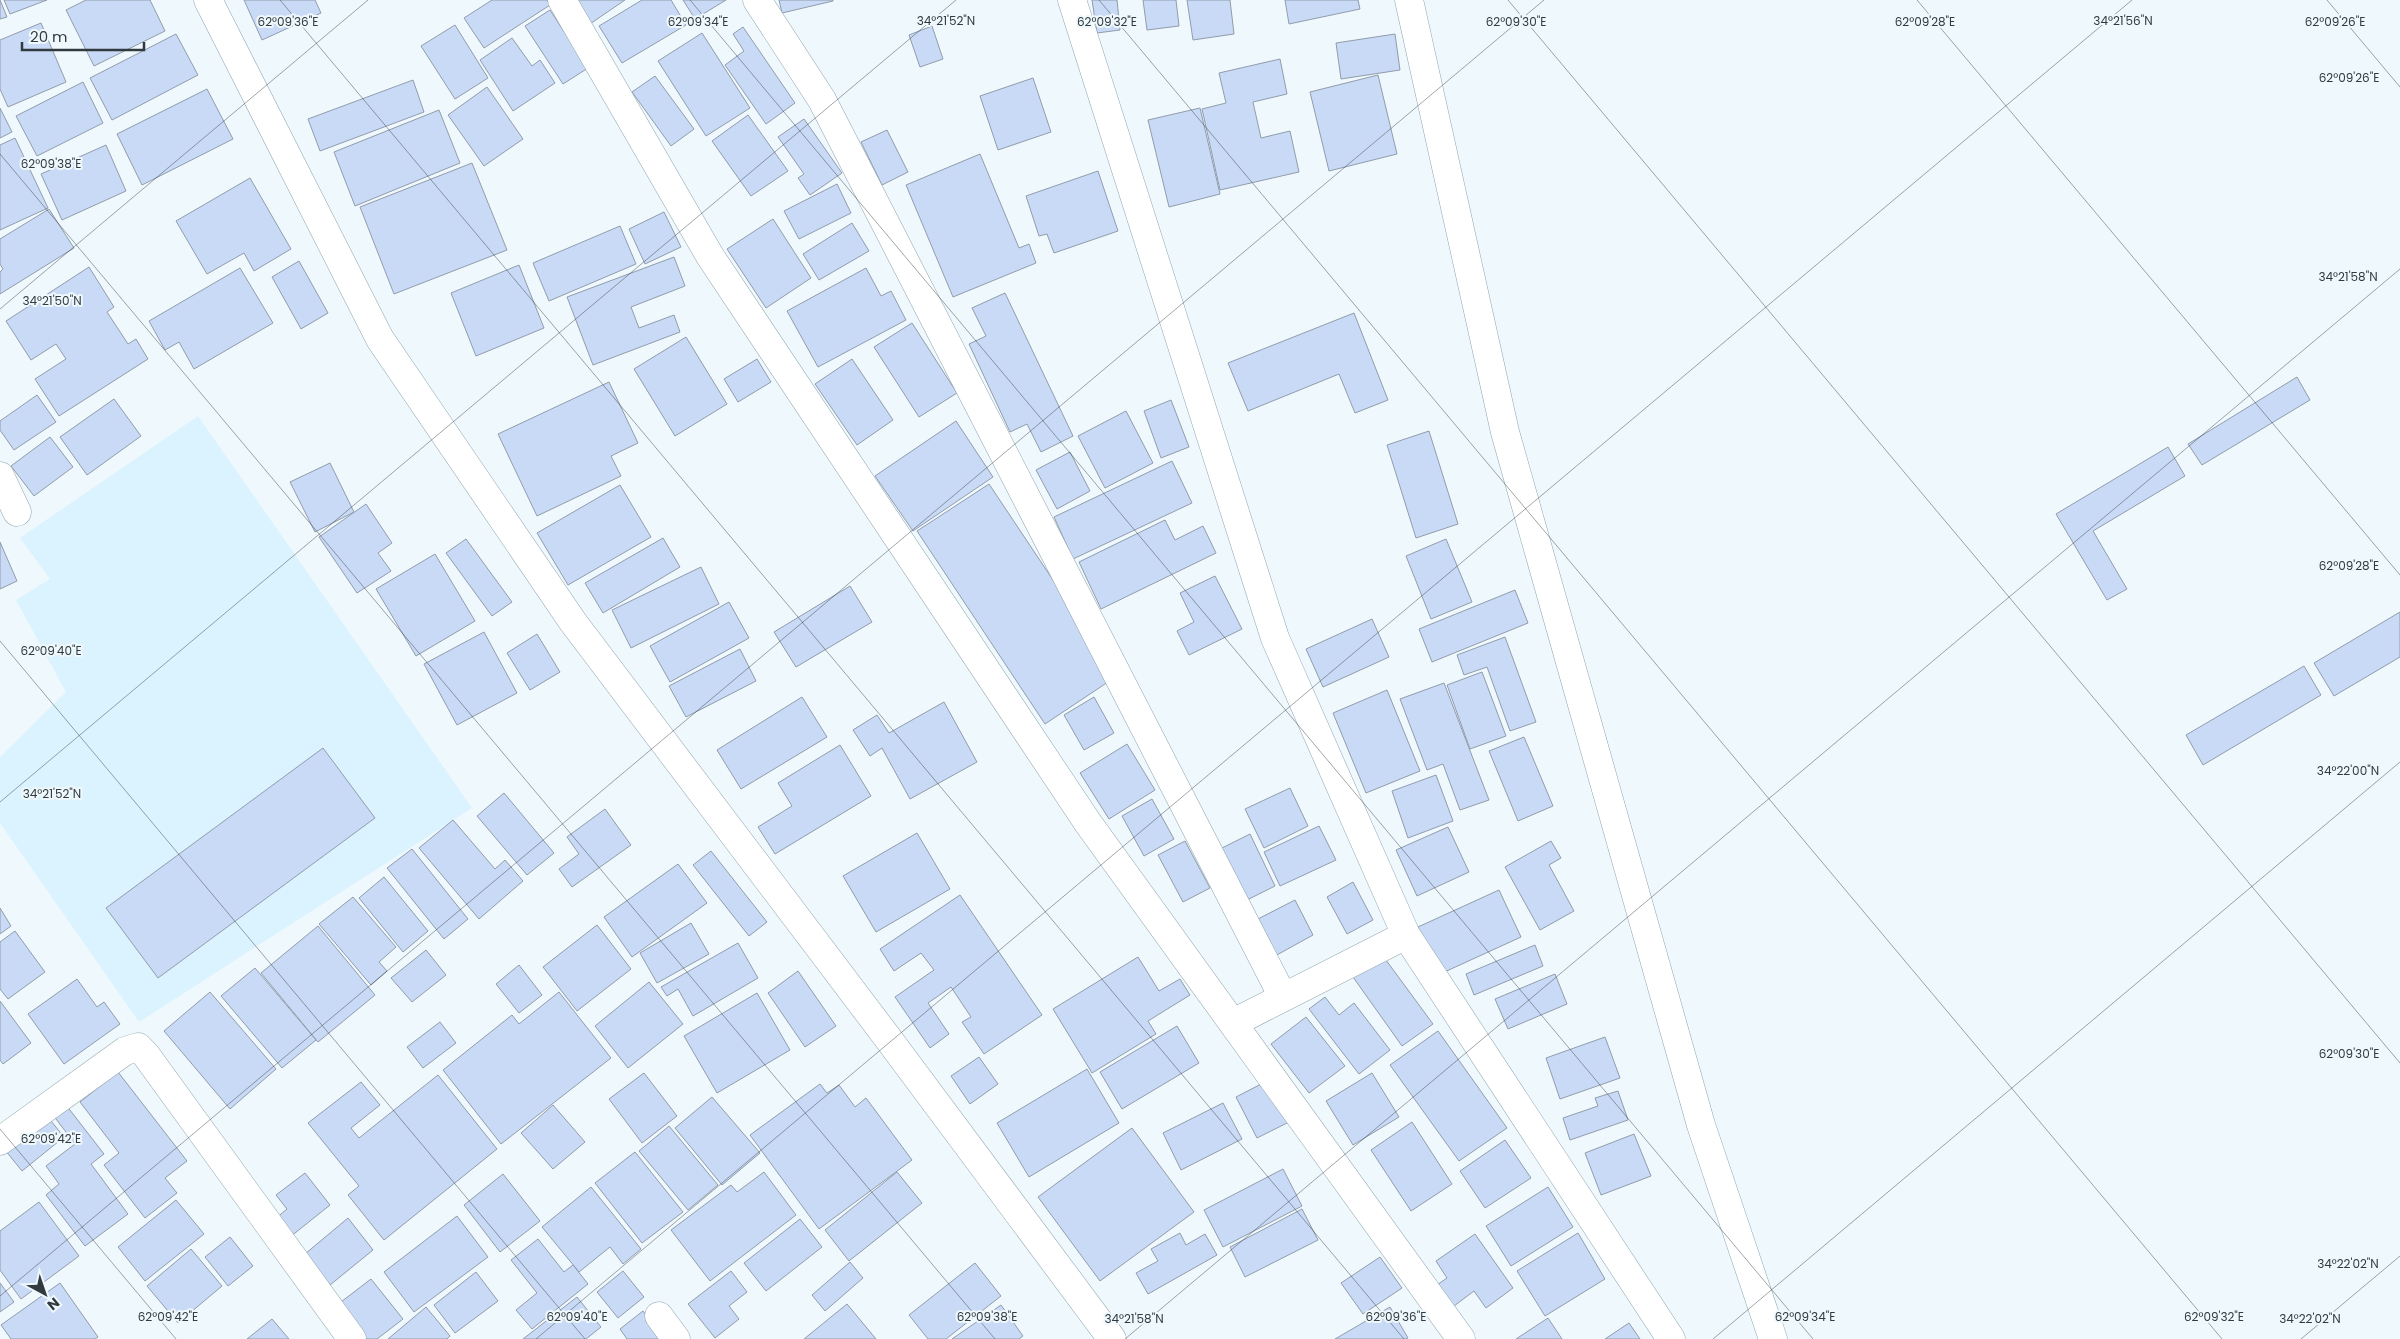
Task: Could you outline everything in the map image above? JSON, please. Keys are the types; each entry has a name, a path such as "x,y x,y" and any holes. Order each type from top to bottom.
{"street":[{"path":"208,0 380,339 573,622 890,1040 1112,1339"},
{"path":"562,0 710,256 1088,824 1461,1339"},
{"path":"757,0 822,100 1283,997"},
{"path":"1072,0 1275,638 1406,935 1671,1339"},
{"path":"1409,0 1505,432 1701,1125 1773,1339"},
{"path":"0,476 17,512"},
{"path":"1233,1024 1406,935"},
{"path":"0,1141 125,1051 138,1047 352,1339"},
{"path":"659,1316 676,1339"}],"shaded area":[{"path":"198,416 472,808 139,1022 0,823 0,757 66,692 16,600 50,579 20,538"}],"building":[{"path":"0,0 7,17 0,19"},
{"path":"4,0 47,0 10,14"},
{"path":"86,0 150,0 165,31 94,66 66,10"},
{"path":"244,0 315,0 321,13 262,40"},
{"path":"492,0 547,0 550,5 484,48 464,18"},
{"path":"569,0 625,0 587,26"},
{"path":"642,0 671,0 686,25 622,63 599,26"},
{"path":"683,0 726,0 695,19"},
{"path":"779,0 833,0 833,1 782,13"},
{"path":"1092,0 1117,0 1120,30 1097,33"},
{"path":"1143,0 1176,0 1179,26 1147,30"},
{"path":"1187,0 1230,0 1234,34 1193,40"},
{"path":"1285,0 1358,0 1360,9 1289,24"},
{"path":"550,10 588,68 563,84 525,26"},
{"path":"41,23 66,82 8,107 0,89 0,40"},
{"path":"455,25 488,78 455,99 421,46"},
{"path":"932,26 943,59 920,67 909,35"},
{"path":"743,27 795,103 766,124 725,65 744,51 733,34"},
{"path":"702,33 750,108 706,136 658,61"},
{"path":"176,34 198,75 112,120 90,78"},
{"path":"1395,34 1400,70 1341,79 1336,43"},
{"path":"512,38 532,66 540,60 555,83 513,111 480,60"},
{"path":"1280,59 1287,94 1253,102 1261,138 1290,131 1299,172 1220,190 1202,109 1226,103 1219,73"},
{"path":"1378,75 1397,154 1329,171 1310,92"},
{"path":"655,76 694,129 671,146 632,92"},
{"path":"1033,78 1051,132 998,150 980,96"},
{"path":"413,80 424,112 320,151 308,119"},
{"path":"83,82 103,123 37,156 16,116"},
{"path":"487,87 523,139 484,166 448,115"},
{"path":"207,89 233,139 142,185 117,134"},
{"path":"0,108 12,132 0,138"},
{"path":"1200,108 1220,194 1169,207 1148,120"},
{"path":"439,110 460,163 355,206 334,152"},
{"path":"748,115 788,171 751,196 712,141"},
{"path":"804,119 842,173 810,195 798,178 804,174 778,137"},
{"path":"887,130 908,172 882,185 861,142"},
{"path":"15,138 48,208 0,230 0,145"},
{"path":"106,145 126,191 62,220 41,174"},
{"path":"980,154 1019,248 1029,244 1036,263 953,297 906,185"},
{"path":"472,163 507,250 394,294 360,207"},
{"path":"1098,171 1118,231 1054,253 1047,234 1039,236 1026,196"},
{"path":"250,178 291,249 254,271 244,253 207,274 176,221"},
{"path":"837,184 851,213 799,239 784,211"},
{"path":"49,209 74,248 0,294 0,272 3,269 0,264 0,239"},
{"path":"664,212 681,247 645,264 629,229"},
{"path":"773,219 811,278 766,308 727,249"},
{"path":"852,223 869,251 819,280 803,254"},
{"path":"620,226 636,264 549,301 533,263"},
{"path":"674,257 685,286 631,307 639,328 674,315 680,332 593,365 567,297"},
{"path":"299,261 328,313 301,329 272,277"},
{"path":"519,265 544,328 476,356 451,293"},
{"path":"89,267 114,307 107,312 128,344 136,339 148,359 59,416 35,379 66,359 56,344 31,360 6,321"},
{"path":"240,268 273,323 194,369 179,342 165,350 149,321"},
{"path":"866,268 881,296 891,291 906,320 818,367 787,311"},
{"path":"1005,293 1073,436 1041,452 1027,424 1010,432 969,344 986,336 972,308"},
{"path":"1354,313 1388,400 1355,413 1339,374 1248,411 1228,363"},
{"path":"912,323 957,393 919,417 874,347"},
{"path":"686,337 727,404 675,436 634,369"},
{"path":"757,359 771,382 738,402 724,379"},
{"path":"852,359 893,420 857,445 815,384"},
{"path":"2297,377 2310,400 2202,465 2188,444"},
{"path":"609,382 638,443 611,456 621,476 537,516 498,434"},
{"path":"37,395 56,422 14,450 0,430 0,421"},
{"path":"114,399 141,436 87,475 60,437"},
{"path":"1171,400 1189,447 1161,458 1144,411"},
{"path":"1126,411 1153,463 1105,488 1078,436"},
{"path":"956,421 993,477 913,531 875,476"},
{"path":"1429,431 1458,524 1416,538 1387,445"},
{"path":"50,437 73,467 34,496 11,466"},
{"path":"2168,447 2185,476 2093,531 2127,589 2107,600 2056,514"},
{"path":"1070,452 1090,491 1057,509 1036,470"},
{"path":"1172,461 1192,503 1073,559 1054,517"},
{"path":"330,463 354,512 315,532 290,482"},
{"path":"989,484 1117,676 1045,724 917,531"},
{"path":"620,485 651,537 568,585 537,533"},
{"path":"366,504 392,543 378,553 391,571 357,593 319,537"},
{"path":"1165,520 1175,540 1203,526 1216,553 1101,609 1079,562"},
{"path":"663,538 680,567 603,613 585,583"},
{"path":"466,539 512,602 492,616 446,553"},
{"path":"1446,539 1472,602 1431,619 1406,556"},
{"path":"0,542 17,581 0,589"},
{"path":"435,554 475,621 416,656 376,589"},
{"path":"701,567 719,604 631,648 612,610"},
{"path":"1215,576 1242,629 1189,655 1177,631 1194,622 1180,593"},
{"path":"850,586 872,622 796,667 774,632"},
{"path":"1515,590 1528,623 1432,662 1419,629"},
{"path":"729,602 749,638 670,682 650,646"},
{"path":"2400,612 2400,657 2334,696 2314,663"},
{"path":"1372,619 1389,657 1323,687 1306,649"},
{"path":"484,632 517,693 457,725 424,664"},
{"path":"537,634 560,672 530,690 507,653"},
{"path":"1505,637 1536,722 1510,731 1487,667 1464,675 1457,655"},
{"path":"740,649 756,681 686,717 669,686"},
{"path":"2304,666 2321,695 2203,765 2186,735"},
{"path":"1482,672 1506,736 1470,749 1447,685"},
{"path":"1444,683 1489,800 1460,810 1443,764 1427,770 1400,699"},
{"path":"1387,690 1420,771 1366,793 1333,713"},
{"path":"802,697 827,737 741,789 717,750"},
{"path":"1094,697 1114,733 1084,750 1064,715"},
{"path":"944,702 977,762 910,799 882,748 870,756 853,730 877,715 889,733"},
{"path":"1524,737 1553,806 1518,821 1489,751"},
{"path":"1127,744 1155,790 1109,819 1080,773"},
{"path":"840,745 871,796 775,854 758,827 792,806 778,783"},
{"path":"323,748 375,818 158,978 106,908"},
{"path":"1436,775 1453,821 1408,838 1392,791"},
{"path":"1290,788 1308,826 1264,848 1245,809"},
{"path":"504,793 554,853 527,875 477,816"},
{"path":"1152,799 1174,839 1144,856 1122,816"},
{"path":"605,809 631,845 572,887 559,869 579,854 567,837"},
{"path":"453,820 495,869 505,860 523,881 479,919 419,848"},
{"path":"1319,826 1336,860 1280,886 1264,852"},
{"path":"1448,827 1469,872 1417,896 1396,850"},
{"path":"917,833 950,889 876,932 843,876"},
{"path":"1250,834 1275,886 1241,903 1216,851"},
{"path":"1185,841 1210,888 1183,902 1158,855"},
{"path":"1551,841 1561,858 1549,865 1574,911 1540,930 1505,867"},
{"path":"412,849 468,919 444,939 387,868"},
{"path":"711,851 767,922 749,936 693,865"},
{"path":"678,864 707,903 632,957 604,917"},
{"path":"384,877 428,931 403,952 359,898"},
{"path":"1353,882 1373,920 1347,934 1327,897"},
{"path":"1499,890 1521,937 1440,974 1418,927"},
{"path":"960,895 1042,1015 984,1054 962,1022 971,1017 951,987 928,1003 949,1034 930,1048 895,997 934,970 921,953 894,971 880,949"},
{"path":"353,897 396,947 379,962 387,971 371,985 319,924"},
{"path":"1295,900 1313,935 1275,956 1256,920"},
{"path":"0,908 11,926 0,934"},
{"path":"691,923 709,954 657,983 640,953"},
{"path":"597,925 631,969 577,1011 543,967"},
{"path":"318,926 375,995 318,1042 261,973"},
{"path":"15,931 45,972 8,999 0,989 0,942"},
{"path":"738,943 758,978 693,1016 678,989 667,996 661,987"},
{"path":"1535,945 1543,966 1474,995 1466,974"},
{"path":"426,950 446,975 412,1002 391,978"},
{"path":"1383,956 1433,1024 1402,1046 1353,977"},
{"path":"1138,957 1159,991 1180,979 1190,995 1148,1021 1156,1034 1092,1073 1053,1009"},
{"path":"519,965 542,995 519,1013 496,984"},
{"path":"255,968 316,1040 282,1068 221,996"},
{"path":"798,971 836,1026 805,1047 768,993"},
{"path":"1555,974 1567,1004 1508,1029 1495,999"},
{"path":"77,979 97,1007 104,1002 120,1024 64,1064 28,1014"},
{"path":"649,982 683,1024 628,1068 595,1026"},
{"path":"210,992 276,1069 230,1109 164,1031"},
{"path":"559,992 611,1058 501,1144 443,1070 512,1015 519,1024"},
{"path":"757,993 790,1050 717,1093 684,1036"},
{"path":"1325,997 1339,1015 1354,1003 1390,1050 1359,1074 1309,1009"},
{"path":"0,1001 31,1043 3,1064 0,1060"},
{"path":"1306,1017 1345,1066 1309,1093 1271,1044"},
{"path":"440,1022 456,1043 423,1068 407,1047"},
{"path":"1177,1026 1199,1063 1122,1109 1100,1072"},
{"path":"1438,1031 1507,1128 1459,1161 1390,1065"},
{"path":"1605,1037 1620,1078 1560,1099 1546,1058"},
{"path":"979,1057 998,1084 970,1104 951,1076"},
{"path":"1087,1069 1119,1123 1029,1177 997,1123"},
{"path":"118,1072 187,1161 165,1178 177,1193 145,1218 104,1165 119,1153 80,1102"},
{"path":"644,1073 677,1116 642,1143 609,1099"},
{"path":"1372,1073 1399,1117 1353,1145 1326,1101"},
{"path":"438,1075 497,1149 384,1240 348,1195 359,1186 308,1123 361,1082 380,1105 351,1128 359,1138"},
{"path":"1267,1081 1289,1122 1257,1138 1236,1097"},
{"path":"820,1084 827,1093 839,1085 855,1107 866,1098 912,1160 819,1229 750,1135"},
{"path":"1618,1091 1628,1120 1570,1140 1563,1118 1598,1106 1595,1098"},
{"path":"712,1097 760,1153 722,1185 675,1128"},
{"path":"1223,1103 1242,1139 1181,1170 1163,1133"},
{"path":"66,1105 104,1154 91,1164 128,1214 85,1246 46,1195 59,1184 46,1166 75,1144 53,1115"},
{"path":"553,1105 585,1142 553,1169 521,1133"},
{"path":"47,1116 64,1137 22,1171 5,1150"},
{"path":"1412,1122 1452,1184 1411,1211 1371,1150"},
{"path":"669,1126 718,1185 688,1210 639,1151"},
{"path":"1132,1128 1194,1212 1100,1281 1038,1197"},
{"path":"1634,1134 1651,1176 1601,1195 1585,1153"},
{"path":"1505,1140 1531,1178 1485,1208 1460,1171"},
{"path":"635,1152 683,1212 642,1243 595,1183"},
{"path":"1283,1169 1302,1206 1223,1247 1204,1210"},
{"path":"764,1172 796,1215 710,1281 671,1230 731,1185 737,1192"},
{"path":"897,1172 922,1203 849,1261 825,1230"},
{"path":"305,1173 330,1205 290,1237 275,1219 287,1209 276,1195"},
{"path":"503,1174 540,1221 500,1252 464,1205"},
{"path":"591,1187 641,1249 623,1264 610,1247 579,1272 542,1227"},
{"path":"1548,1187 1573,1227 1511,1266 1486,1226"},
{"path":"176,1200 204,1234 145,1281 118,1247"},
{"path":"39,1202 79,1256 21,1299 0,1270 0,1231"},
{"path":"1302,1209 1318,1240 1245,1277 1230,1247"},
{"path":"457,1216 488,1257 414,1312 384,1272"},
{"path":"348,1218 373,1250 330,1285 305,1254"},
{"path":"800,1219 822,1247 766,1291 744,1263"},
{"path":"1180,1233 1186,1245 1205,1234 1217,1255 1148,1294 1136,1273 1158,1261 1151,1249"},
{"path":"1578,1233 1605,1279 1545,1316 1517,1271"},
{"path":"1475,1234 1513,1288 1486,1308 1474,1291 1450,1309 1434,1287 1447,1278 1436,1261"},
{"path":"230,1237 253,1266 228,1286 205,1257"},
{"path":"538,1239 564,1272 573,1265 588,1284 532,1329 516,1310 537,1293 511,1260"},
{"path":"191,1249 222,1286 178,1323 147,1286"},
{"path":"1380,1257 1402,1288 1363,1314 1341,1283"},
{"path":"850,1262 863,1278 825,1311 812,1295"},
{"path":"975,1263 1001,1296 946,1339 928,1339 909,1315"},
{"path":"623,1271 644,1297 618,1318 597,1292"},
{"path":"731,1271 747,1292 729,1306 739,1319 715,1338 688,1304"},
{"path":"476,1272 498,1301 455,1333 434,1305"},
{"path":"371,1279 403,1319 377,1339 363,1339 337,1305"},
{"path":"0,1283 14,1302 0,1312"},
{"path":"60,1283 98,1337 95,1339 11,1339 1,1325"},
{"path":"577,1297 601,1327 586,1339 523,1339"},
{"path":"847,1304 876,1339 804,1339"},
{"path":"1001,1305 1023,1336 1019,1339 952,1339"},
{"path":"426,1307 450,1336 447,1339 388,1339"},
{"path":"1390,1307 1408,1338 1335,1339"},
{"path":"643,1311 664,1339 627,1339 620,1329"},
{"path":"1548,1318 1562,1339 1516,1339"},
{"path":"272,1319 289,1339 247,1339"},
{"path":"1629,1323 1640,1339 1605,1339"}]}
